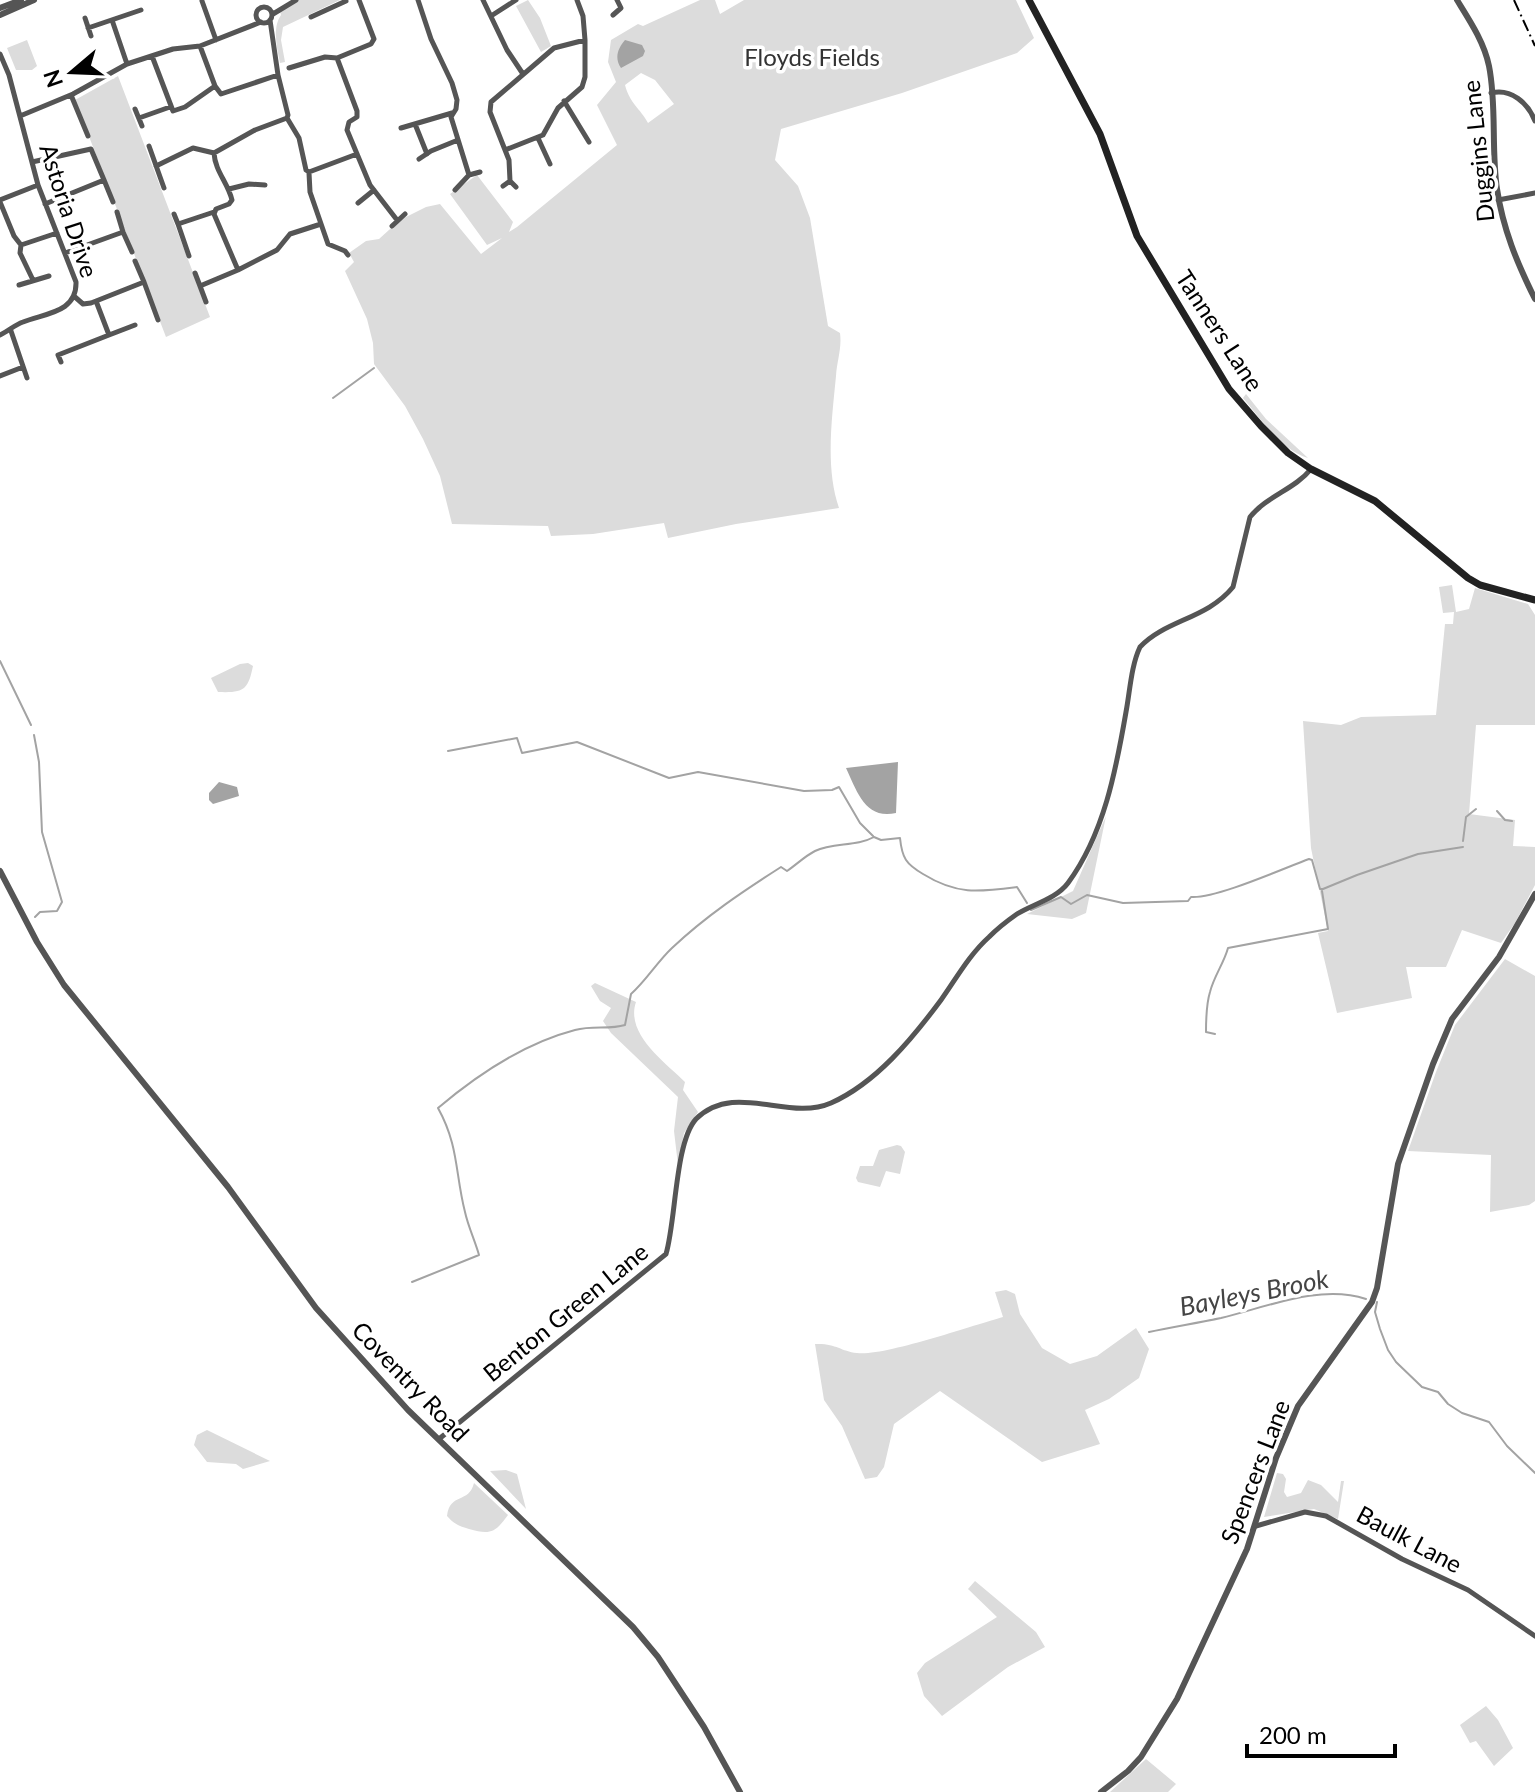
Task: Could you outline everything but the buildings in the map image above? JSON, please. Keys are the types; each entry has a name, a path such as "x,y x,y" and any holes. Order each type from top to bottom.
{"main road":[{"name":"Tanners Lane","path":"1029,0 1100,134 1131,224 1152,264 1232,392 1277,443 1311,469 1375,501 1480,585 1535,600"}],"street":[{"path":"0,8 21,0"},
{"path":"0,15 34,0"},
{"path":"20,116 71,95 127,64 173,49 200,46 267,20 296,0"},
{"path":"311,17 324,15 346,0"},
{"path":"289,68 298,70 325,57 337,58 373,42 359,0"},
{"path":"401,128 452,113 456,109 452,83 431,39 418,0"},
{"path":"483,0 507,50 523,74"},
{"path":"491,16 516,0"},
{"path":"505,150 538,138 547,130 558,108 584,82 583,16 577,0"},
{"path":"613,15 621,8 617,0"},
{"name":"Duggins Lane","path":"1457,0 1486,56 1498,200 1510,245 1535,299"},
{"path":"202,1 216,40"},
{"path":"261,6 284,6"},
{"path":"261,6 289,112 287,118 299,138 309,172 310,192 321,224 329,246 348,255"},
{"path":"261,6 267,20"},
{"path":"243,29 261,6"},
{"path":"88,28 141,10"},
{"path":"85,18 91,36"},
{"path":"112,20 127,64"},
{"path":"516,187 510,181 505,150 490,105 496,95 554,48 585,40"},
{"path":"200,46 218,93 224,94 278,75"},
{"name":"Astoria Drive","path":"0,56 9,75 38,185 76,282 75,297 67,306 22,322 0,335"},
{"path":"152,56 173,111 215,86"},
{"path":"337,58 357,111 357,117 347,127 374,190 397,220"},
{"path":"1491,93 1510,93 1529,107 1535,121"},
{"path":"71,95 88,136"},
{"path":"564,101 589,142"},
{"path":"139,118 170,107"},
{"path":"135,109 142,126"},
{"path":"452,113 469,175"},
{"path":"156,166 193,148 214,153 255,130 287,118"},
{"path":"415,124 427,154"},
{"path":"538,138 550,164"},
{"path":"419,159 458,140"},
{"path":"149,146 164,188"},
{"path":"32,162 91,149 113,202"},
{"path":"178,224 214,212 231,202 214,153"},
{"path":"309,172 357,154"},
{"path":"455,190 469,175 480,172"},
{"path":"45,204 104,180"},
{"path":"503,186 510,181"},
{"path":"229,189 249,184 265,185"},
{"path":"33,280 20,253 21,245 14,236 0,201 38,185"},
{"path":"358,203 374,190"},
{"path":"1498,200 1535,193"},
{"path":"117,212 132,252"},
{"path":"214,212 238,270"},
{"path":"174,214 189,256"},
{"path":"392,226 405,214"},
{"path":"200,286 277,250 290,234 321,224"},
{"path":"65,253 123,232"},
{"path":"21,245 57,233"},
{"path":"135,261 158,320"},
{"path":"195,273 206,302"},
{"path":"19,285 49,276"},
{"path":"75,297 83,304 144,282"},
{"path":"96,301 109,335"},
{"path":"58,355 135,325"},
{"path":"11,331 27,378"},
{"path":"1,379 23,367"},
{"name":"Benton Green Lane","path":"439,1439 666,1254 684,1142 696,1120 716,1106 735,1102 758,1101 807,1108 824,1105 848,1093 869,1078 908,1041 986,939 1016,915 1056,895 1066,886 1101,818 1140,647 1153,636 1202,613 1227,595 1233,587 1250,517 1257,508 1305,477 1311,469"},
{"name":"Coventry Road","path":"0,871 37,942 64,985 228,1187 316,1308 390,1390 633,1627 658,1657 704,1727 740,1792"},
{"name":"Spencers Lane","path":"1101,1792 1141,1757 1177,1699 1256,1526 1276,1458 1298,1406 1372,1302 1382,1263 1398,1164 1433,1064 1452,1019 1499,957 1535,894"},
{"name":"Baulk Lane","path":"1256,1526 1305,1512 1326,1516 1392,1554 1468,1590 1535,1636"}],"green space":[{"path":"299,0 340,0 283,27 281,40 285,62 280,63 276,32 280,11"},
{"path":"528,0 540,18 551,46 541,52 516,6"},
{"name":"Floyds Fields","path":"700,0 715,0 720,14 744,0 1016,0 1034,38 1017,53 902,93 781,129 775,160 798,186 810,218 828,326 840,333 831,443 832,476 839,508 668,538 664,523 593,534 551,536 548,526 452,524 440,476 423,439 405,406 374,364 367,319 345,271 354,262 349,253 366,241 379,239 400,220 426,207 440,204 481,254 502,238 487,245 450,194 477,175 513,222 509,232 517,227 617,145 597,105 616,82 608,62 611,40 638,24 643,26","holes":["641,73 655,80 674,104 648,123 625,85"]},
{"path":"27,40 37,66 32,70 16,70 7,48"},
{"path":"118,76 210,317 166,337 75,100"},
{"path":"1246,394 1266,419 1308,458 1289,448 1272,433 1243,398"},
{"path":"1452,585 1456,612 1469,609 1475,588 1528,604 1535,615 1535,725 1476,725 1469,814 1515,820 1513,846 1535,847 1535,885 1501,943 1462,930 1446,967 1406,967 1412,998 1337,1013 1318,933 1328,931 1311,848 1303,721 1341,725 1361,717 1436,715 1445,624 1453,624 1454,612 1443,613 1439,587"},
{"path":"248,663 253,666 247,685 239,691 218,692 211,678"},
{"path":"1106,816 1086,913 1072,919 1027,914 1073,891"},
{"path":"1505,959 1535,976 1535,1201 1529,1205 1490,1212 1491,1155 1408,1151 1455,1025"},
{"path":"595,983 636,1002 634,1014 641,1036 685,1082 683,1090 698,1112 684,1133 678,1165 674,1131 678,1097 611,1033 603,1021 611,1008 600,1001 591,986"},
{"path":"897,1145 905,1152 900,1174 886,1171 880,1187 858,1182 856,1178 860,1166 873,1166 879,1150"},
{"path":"1006,1290 1015,1294 1020,1314 1042,1348 1070,1364 1097,1356 1136,1328 1149,1349 1139,1378 1109,1399 1085,1410 1100,1444 1042,1462 940,1391 894,1424 884,1467 877,1477 865,1479 842,1426 824,1400 815,1344 869,1353 928,1340 1003,1317 995,1292"},
{"path":"207,1430 270,1461 243,1469 236,1464 207,1462 194,1445 197,1435"},
{"path":"506,1470 517,1474 526,1509 490,1471"},
{"path":"1277,1473 1283,1474 1286,1479 1284,1492 1287,1497 1301,1493 1308,1480 1321,1485 1338,1502 1341,1481 1344,1481 1338,1519 1314,1509 1264,1517"},
{"path":"474,1483 508,1515 492,1531 465,1528 447,1516 452,1504 468,1494"},
{"path":"975,1581 1036,1632 1045,1647 1008,1667 942,1716 924,1696 917,1673 925,1663 997,1617 968,1589"},
{"path":"1486,1706 1498,1720 1513,1748 1494,1766 1476,1741 1470,1743 1460,1725"},
{"path":"1146,1759 1176,1784 1168,1792 1110,1792"}],"shaded area":[{"path":"625,40 642,45 645,51 643,56 621,68 618,53"},
{"path":"898,762 896,813 885,814 869,808 858,794 846,768"},
{"path":"219,782 237,787 239,796 213,804 209,793"}],"waterway":[{"path":"333,398 374,368"},
{"path":"0,661 31,725"},
{"path":"34,735 39,762 42,832 62,902 57,911 40,912 35,917"},
{"path":"448,751 517,738 522,753 577,742 669,778 698,772 804,791 839,787 860,823 873,836"},
{"path":"1463,841 1466,817 1476,809"},
{"path":"1497,811 1505,820 1512,821"},
{"path":"412,1282 479,1255 465,1212 450,1135 438,1108 485,1072 538,1043 582,1029 625,1025 631,994 667,953 711,915 781,867 787,871 811,853 829,846 874,837 881,840 900,838 909,863 935,881 968,890 1017,887 1027,903"},
{"path":"1031,910 1061,897 1071,904 1087,895 1123,903 1188,901 1191,897 1232,888 1309,859 1312,860 1320,889 1323,889 1418,854 1463,847"},
{"path":"1215,1034 1206,1032 1208,1002 1228,948 1328,929 1322,891"},
{"name":"Bayleys Brook","path":"1149,1332 1312,1296 1330,1294 1366,1299"},
{"name":"Bayleys Brook","path":"1377,1302 1375,1312 1380,1329 1396,1362 1422,1387 1438,1392 1448,1404 1462,1413 1489,1422 1507,1446 1535,1473"}],"railway":[{"path":"1514,0 1535,46"}]}
